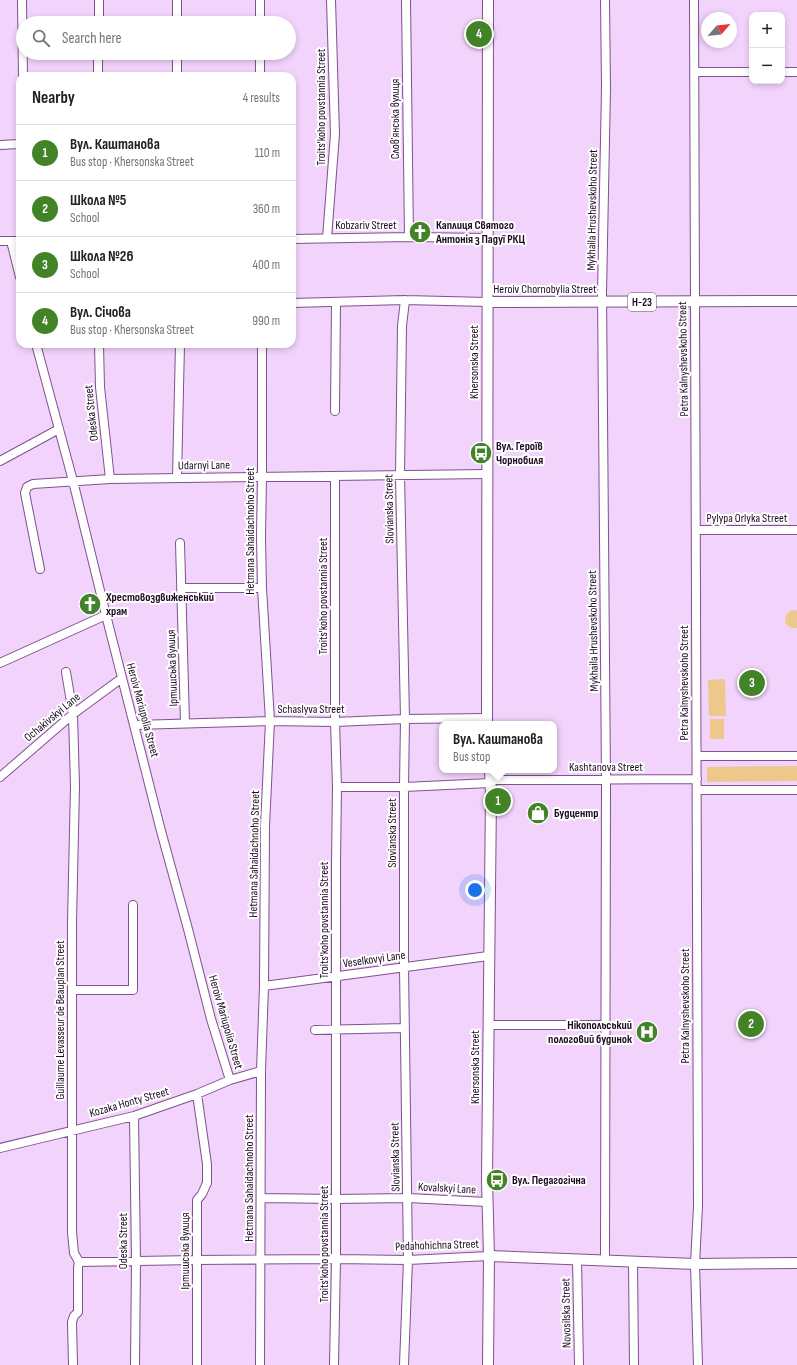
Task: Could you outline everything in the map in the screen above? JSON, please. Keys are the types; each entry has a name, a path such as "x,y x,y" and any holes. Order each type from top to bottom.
{"main road":[{"name":"Khersonska Street","path":"487,721 488,0"},
{"name":"Heroiv Chornobylia Street","path":"487,302 797,301"},
{"name":"Khersonska Street","path":"488,1365 489,1256 487,1202 490,778"},
{"name":"Pedahohichna Street","path":"489,1256 696,1264 797,1263"}],"street":[{"path":"22,0 22,16"},
{"path":"99,0 99,16"},
{"path":"176,0 177,16"},
{"path":"260,0 260,16"},
{"name":"Troits'koho povstannia Street","path":"328,238 335,134 331,0"},
{"name":"Словʼянська вулиця","path":"406,0 409,237"},
{"name":"Mykhaila Hrushevskoho Street","path":"603,1261 605,1257 606,779 602,302 606,0"},
{"name":"Petra Kalnyshevskoho Street","path":"694,0 694,302 698,790 698,1206 696,1264 698,1365"},
{"path":"22,60 22,72"},
{"path":"98,60 98,72"},
{"path":"177,60 178,72"},
{"path":"260,60 260,72"},
{"path":"694,72 749,72"},
{"path":"785,72 797,72"},
{"path":"0,145 16,144"},
{"name":"Kobzariv Street","path":"296,239 409,237 488,238"},
{"path":"0,241 16,241"},
{"path":"11,241 16,261"},
{"name":"Heroiv Chornobylia Street","path":"296,303 405,300 487,302"},
{"name":"Slovianska Street","path":"404,1365 408,1260 404,967 404,788 406,719 400,475 402,326 405,300"},
{"path":"335,411 336,302"},
{"name":"Heroiv Mariupolia Street","path":"37,348 73,481 161,831 211,1019 230,1080"},
{"name":"Odeska Street","path":"99,348 100,387 110,479"},
{"path":"177,478 180,348"},
{"name":"Hetmana Sahaidachnoho Street","path":"260,1365 262,1198 261,1071 264,986 266,826 270,721 262,588 262,348"},
{"path":"0,460 59,429"},
{"name":"Udarnyi Lane","path":"40,569 25,493 27,487 33,484 110,479 487,474"},
{"name":"Troits'koho povstannia Street","path":"334,1365 336,1259 337,787 335,722 335,476"},
{"name":"Pylypa Orlyka Street","path":"696,530 797,530"},
{"name":"Іртишська вулиця","path":"180,543 185,723"},
{"path":"181,588 262,588"},
{"path":"0,663 106,615"},
{"name":"Guillaume Levasseur de Beauplan Street","path":"66,672 73,714 75,786 72,990 72,1232 74,1253 79,1262 78,1312 74,1316 72,1322 73,1365"},
{"name":"Ochakivskyi Lane","path":"0,777 73,714 122,678"},
{"name":"Schaslyva Street","path":"135,725 270,721 335,722 406,719 487,721"},
{"path":"697,756 797,756"},
{"name":"Kashtanova Street","path":"337,787 404,788 490,778 697,779"},
{"path":"698,790 797,790"},
{"path":"72,990 133,990 133,905"},
{"name":"Veselkovyi Lane","path":"264,986 488,956"},
{"path":"488,1025 606,1024"},
{"path":"315,1030 405,1028"},
{"name":"Kozaka Honty Street","path":"0,1148 134,1116 197,1094 230,1080 261,1071"},
{"name":"Іртишська вулиця","path":"197,1094 207,1164 207,1183 202,1194 197,1200 197,1365"},
{"name":"Odeska Street","path":"134,1116 136,1261 135,1365"},
{"name":"Kovalskyi Lane","path":"262,1198 408,1198 487,1202"},
{"name":"Pedahohichna Street","path":"79,1262 261,1259 408,1260 489,1256"},
{"name":"Novosilska Street","path":"577,1260 579,1365"},
{"path":"632,1262 634,1365"}],"shaded area":[{"path":"797,610 797,628 789,627 785,623 786,615 790,611"},
{"path":"725,679 726,716 709,716 708,680"},
{"path":"710,719 724,719 724,739 710,739"},
{"path":"797,766 797,781 707,782 707,767"}],"place":[{"name":"Вул. Січова","path":"479,34"},
{"name":"Каплиця Святого Антонія з Падуї РКЦ","path":"420,232"},
{"name":"Вул. Героїв Чорнобиля","path":"481,453"},
{"name":"Хрестовоздвиженський храм","path":"90,604"},
{"name":"Школа №26","path":"752,683"},
{"name":"Вул. Каштанова","path":"498,801"},
{"name":"Будцентр","path":"538,813"},
{"name":"Школа №5","path":"751,1024"},
{"name":"Нікопольський пологовий будинок","path":"647,1032"},
{"name":"Вул. Педагогічна","path":"497,1180"}]}
